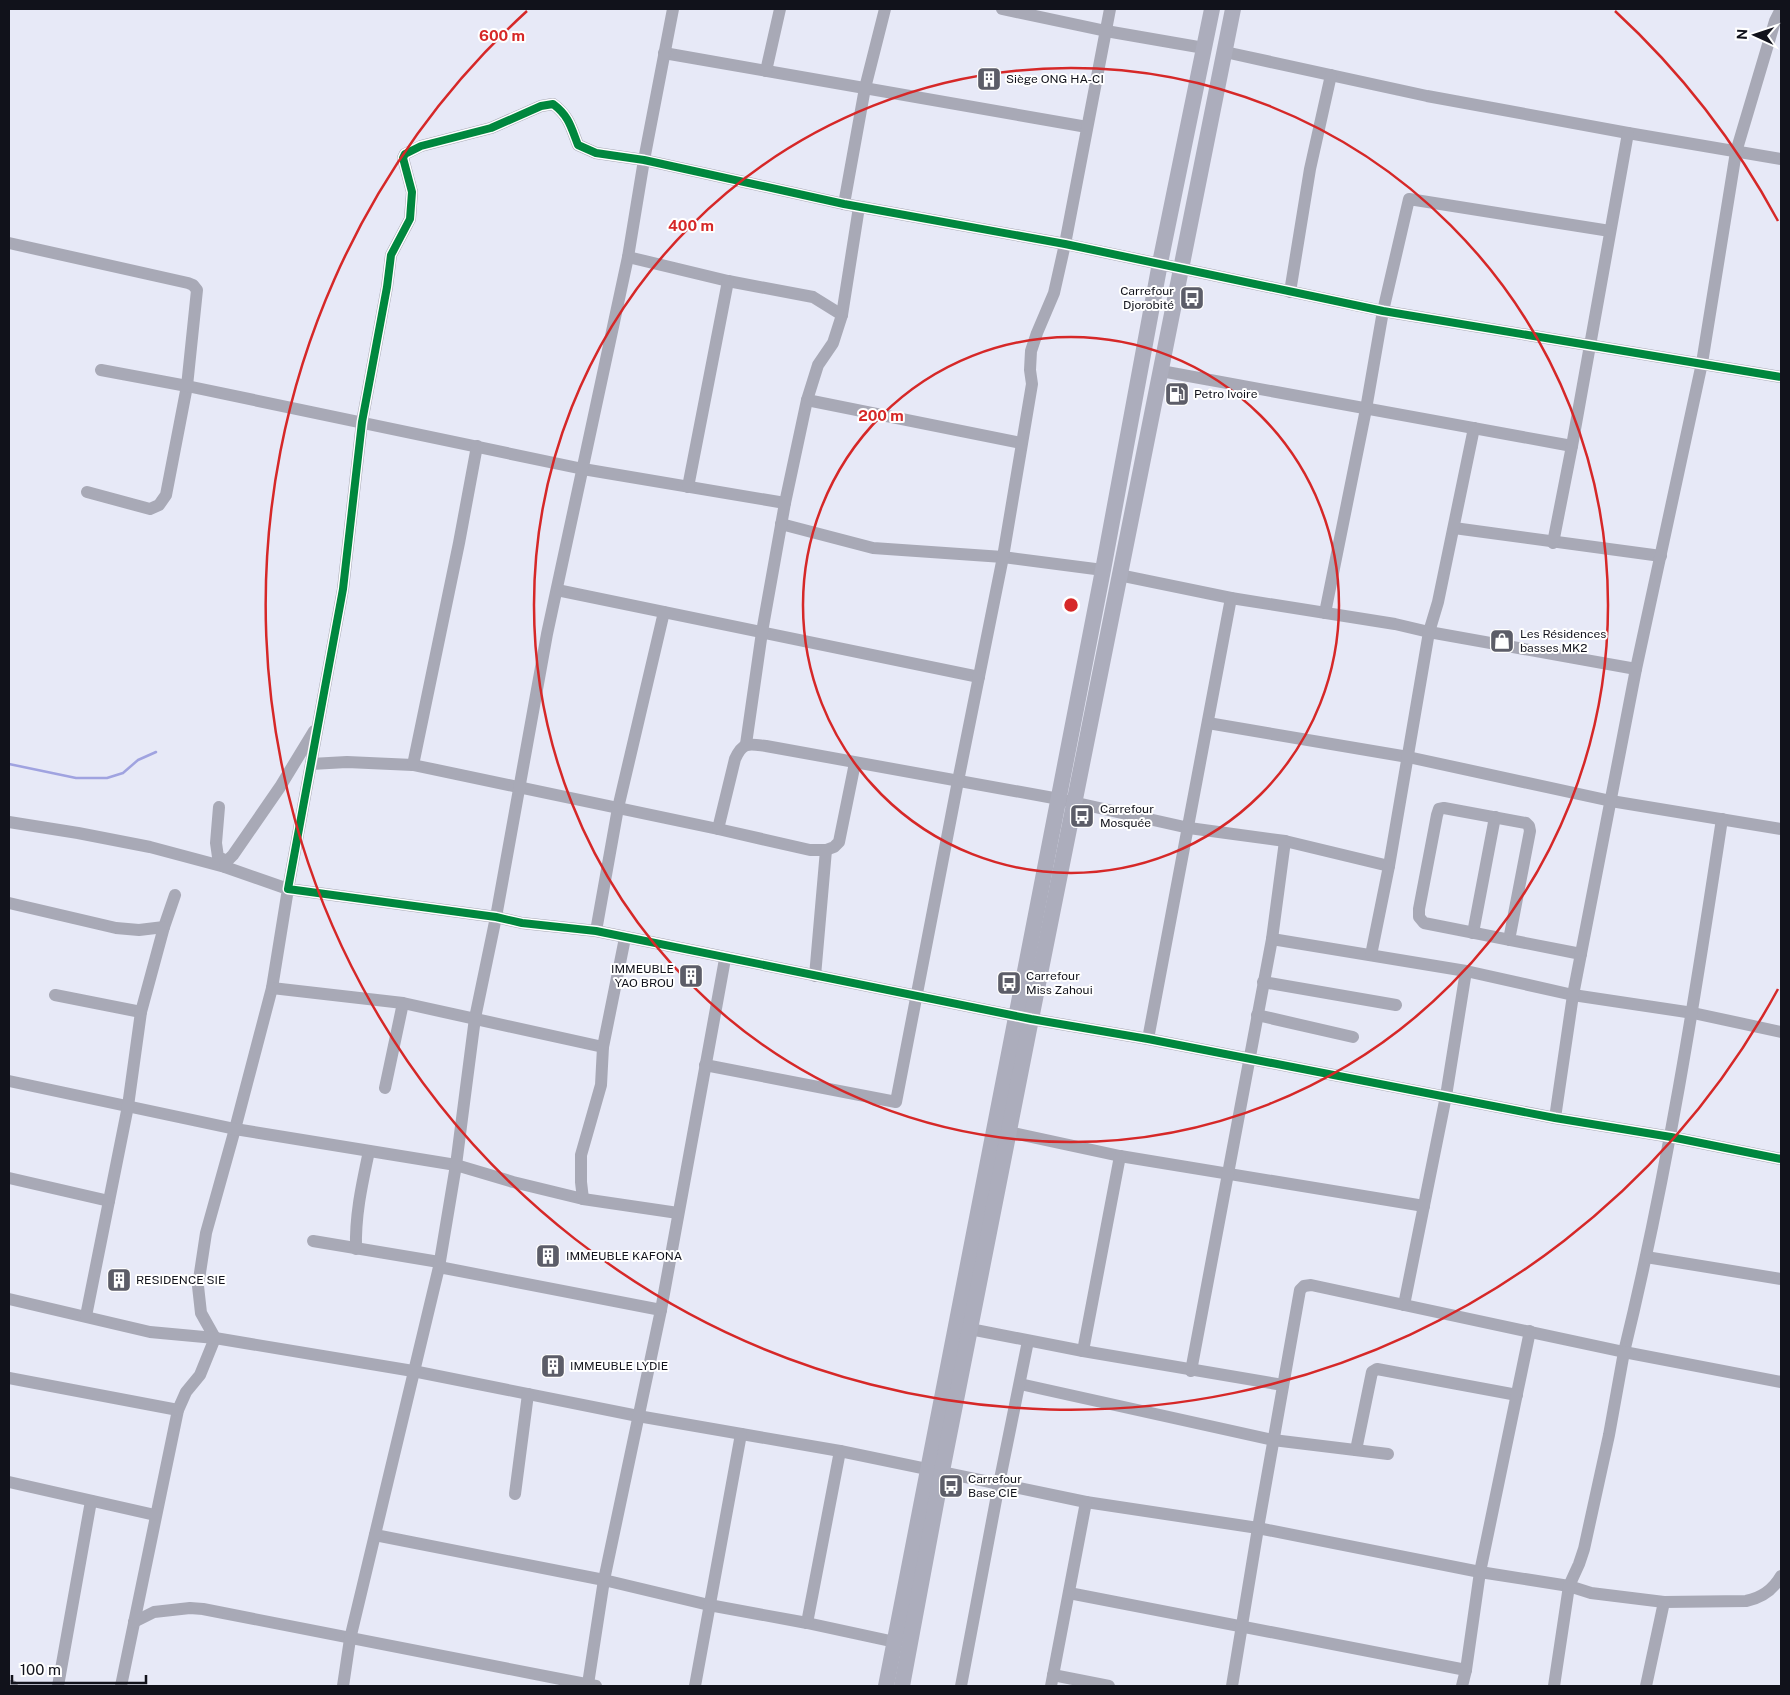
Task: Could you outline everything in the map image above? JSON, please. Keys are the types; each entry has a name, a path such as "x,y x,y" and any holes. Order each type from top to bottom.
{"main road":[{"path":"902,1686 935,1470 1111,573 1160,263 1212,9"},
{"path":"1111,573 1161,371 1233,9"},
{"path":"886,1686 935,1470 970,1329 1008,1132 1023,1018"}],"street":[{"path":"343,1686 350,1639 439,1265 456,1165 475,1018 496,917 557,590 628,257 644,160 673,9"},
{"path":"766,71 780,9"},
{"path":"844,204 865,88 885,9"},
{"path":"1002,9 1106,31 1204,48"},
{"path":"705,1065 896,1102 1003,557 1032,384 1030,370 1031,351 1036,333 1054,292 1110,9"},
{"path":"1555,1118 1573,995 1636,670 1702,363 1736,152 1780,9"},
{"path":"1225,52 1428,96 1781,159"},
{"path":"664,53 1087,127"},
{"path":"1290,292 1310,169 1331,75"},
{"path":"121,1686 178,1410 186,1392 200,1375 215,1338 202,1313 198,1286 206,1233 272,988 288,889 343,589 362,422 387,287 391,255 410,220 412,192 403,158 406,154 421,146 491,128 541,106 552,104 562,111 570,122 578,145 596,152 644,160 859,207 1160,263 1383,311 1781,377"},
{"path":"1552,543 1572,446 1628,133"},
{"path":"1326,613 1383,311 1409,198 1610,231"},
{"path":"746,744 762,632 785,504 807,400 818,365 833,343 842,315 859,207"},
{"path":"9,243 192,285 197,290 187,386 166,495 159,505 150,509 86,492"},
{"path":"628,257 813,297 842,315"},
{"path":"688,487 728,280"},
{"path":"101,370 187,386 583,469 785,504"},
{"path":"1161,371 1572,446"},
{"path":"807,400 1021,444"},
{"path":"1371,955 1389,866 1429,632 1438,602 1474,428"},
{"path":"413,765 477,446"},
{"path":"781,524 873,548 1003,557 1111,573 1231,598 1395,624 1636,670"},
{"path":"1454,528 1552,543 1661,556"},
{"path":"557,590 979,677"},
{"path":"1148,1039 1231,598"},
{"path":"596,931 618,808 664,612"},
{"path":"1208,722 1408,757 1612,801 1781,829"},
{"path":"226,864 280,787 318,724"},
{"path":"718,829 735,759 739,749 746,744 766,746 1066,801 1189,828 1285,841 1389,866"},
{"path":"311,764 347,762 413,765 810,850 826,850 834,847 838,842 855,763"},
{"path":"219,807 216,843 218,857 226,864"},
{"path":"1508,940 1530,830 1529,826 1526,823 1495,817 1444,808 1440,809 1437,815 1419,908 1419,917 1424,923 1508,940 1581,954"},
{"path":"1473,933 1495,817"},
{"path":"1554,1686 1569,1586 1584,1549 1624,1352 1671,1138 1693,1013 1722,819"},
{"path":"9,822 78,832 226,864 288,889 496,917 522,923 596,931 725,959 1023,1018 1148,1039 1555,1118 1781,1159"},
{"path":"1191,1371 1272,939 1285,841"},
{"path":"814,976 826,850"},
{"path":"86,1316 128,1106 142,1012 164,927 175,895"},
{"path":"9,903 116,928 139,930 164,927"},
{"path":"583,1199 581,1155 601,1084 603,1047 625,938"},
{"path":"1272,939 1466,971 1573,995 1693,1013 1781,1032"},
{"path":"134,1622 154,1612 190,1608 203,1609 592,1685 604,1580 661,1310 725,959"},
{"path":"1404,1305 1446,1096 1466,971"},
{"path":"1263,982 1396,1005"},
{"path":"272,988 403,1003 603,1047"},
{"path":"54,995 142,1012"},
{"path":"385,1088 403,1003"},
{"path":"1257,1015 1353,1037"},
{"path":"9,1081 235,1129 456,1165 513,1182 583,1199 678,1213"},
{"path":"1008,1132 1120,1156 1424,1206"},
{"path":"356,1249 357,1208 368,1151"},
{"path":"1083,1351 1120,1156"},
{"path":"9,1178 109,1201"},
{"path":"312,1241 661,1310"},
{"path":"1646,1257 1781,1279"},
{"path":"1232,1686 1300,1290 1304,1286 1311,1285 1530,1331 1607,1350 1781,1382"},
{"path":"9,1299 150,1332 215,1338 413,1371 638,1416 840,1451 1086,1502 1258,1528 1480,1572 1569,1586 1591,1593 1664,1602 1746,1601 1757,1599 1769,1591 1781,1576"},
{"path":"970,1329 1191,1371 1283,1386"},
{"path":"1462,1686 1480,1572 1530,1331"},
{"path":"961,1686 1028,1341"},
{"path":"1356,1450 1372,1372 1377,1369 1517,1395"},
{"path":"9,1378 178,1410"},
{"path":"1020,1384 1273,1440 1388,1454"},
{"path":"515,1494 528,1394"},
{"path":"695,1686 741,1434"},
{"path":"808,1622 840,1451"},
{"path":"9,1482 155,1515"},
{"path":"58,1686 91,1501"},
{"path":"1086,1502 1052,1681 1109,1686"},
{"path":"374,1536 604,1580 709,1605 808,1622 895,1642"},
{"path":"1069,1593 1242,1625 1466,1670"},
{"path":"1646,1686 1664,1602"}],"waterway":[{"path":"9,764 76,778 107,778 123,773 138,760 156,752"}],"cycle path":[{"path":"1781,377 1383,311 1065,244 844,204 644,160 596,153 578,145 566,118 553,104 541,106 491,128 421,146 405,154 403,158 412,192 410,219 391,255 387,287 362,422 343,589 288,889 496,917 522,923 596,931 1031,1019 1148,1039 1555,1118 1671,1137 1781,1159"}],"place":[{"name":"Siège ONG HA-CI","path":"989,79"},
{"name":"Carrefour Djorobité","path":"1192,298"},
{"name":"Petro Ivoire","path":"1177,394"},
{"name":"Les Résidences basses MK2","path":"1502,641"},
{"name":"Carrefour Mosquée","path":"1082,816"},
{"name":"IMMEUBLE YAO BROU","path":"691,976"},
{"name":"Carrefour Miss Zahoui","path":"1009,983"},
{"name":"IMMEUBLE KAFONA","path":"548,1256"},
{"name":"RESIDENCE SIE","path":"119,1280"},
{"name":"IMMEUBLE LYDIE","path":"553,1366"},
{"name":"Carrefour Base CIE","path":"951,1486"}]}
